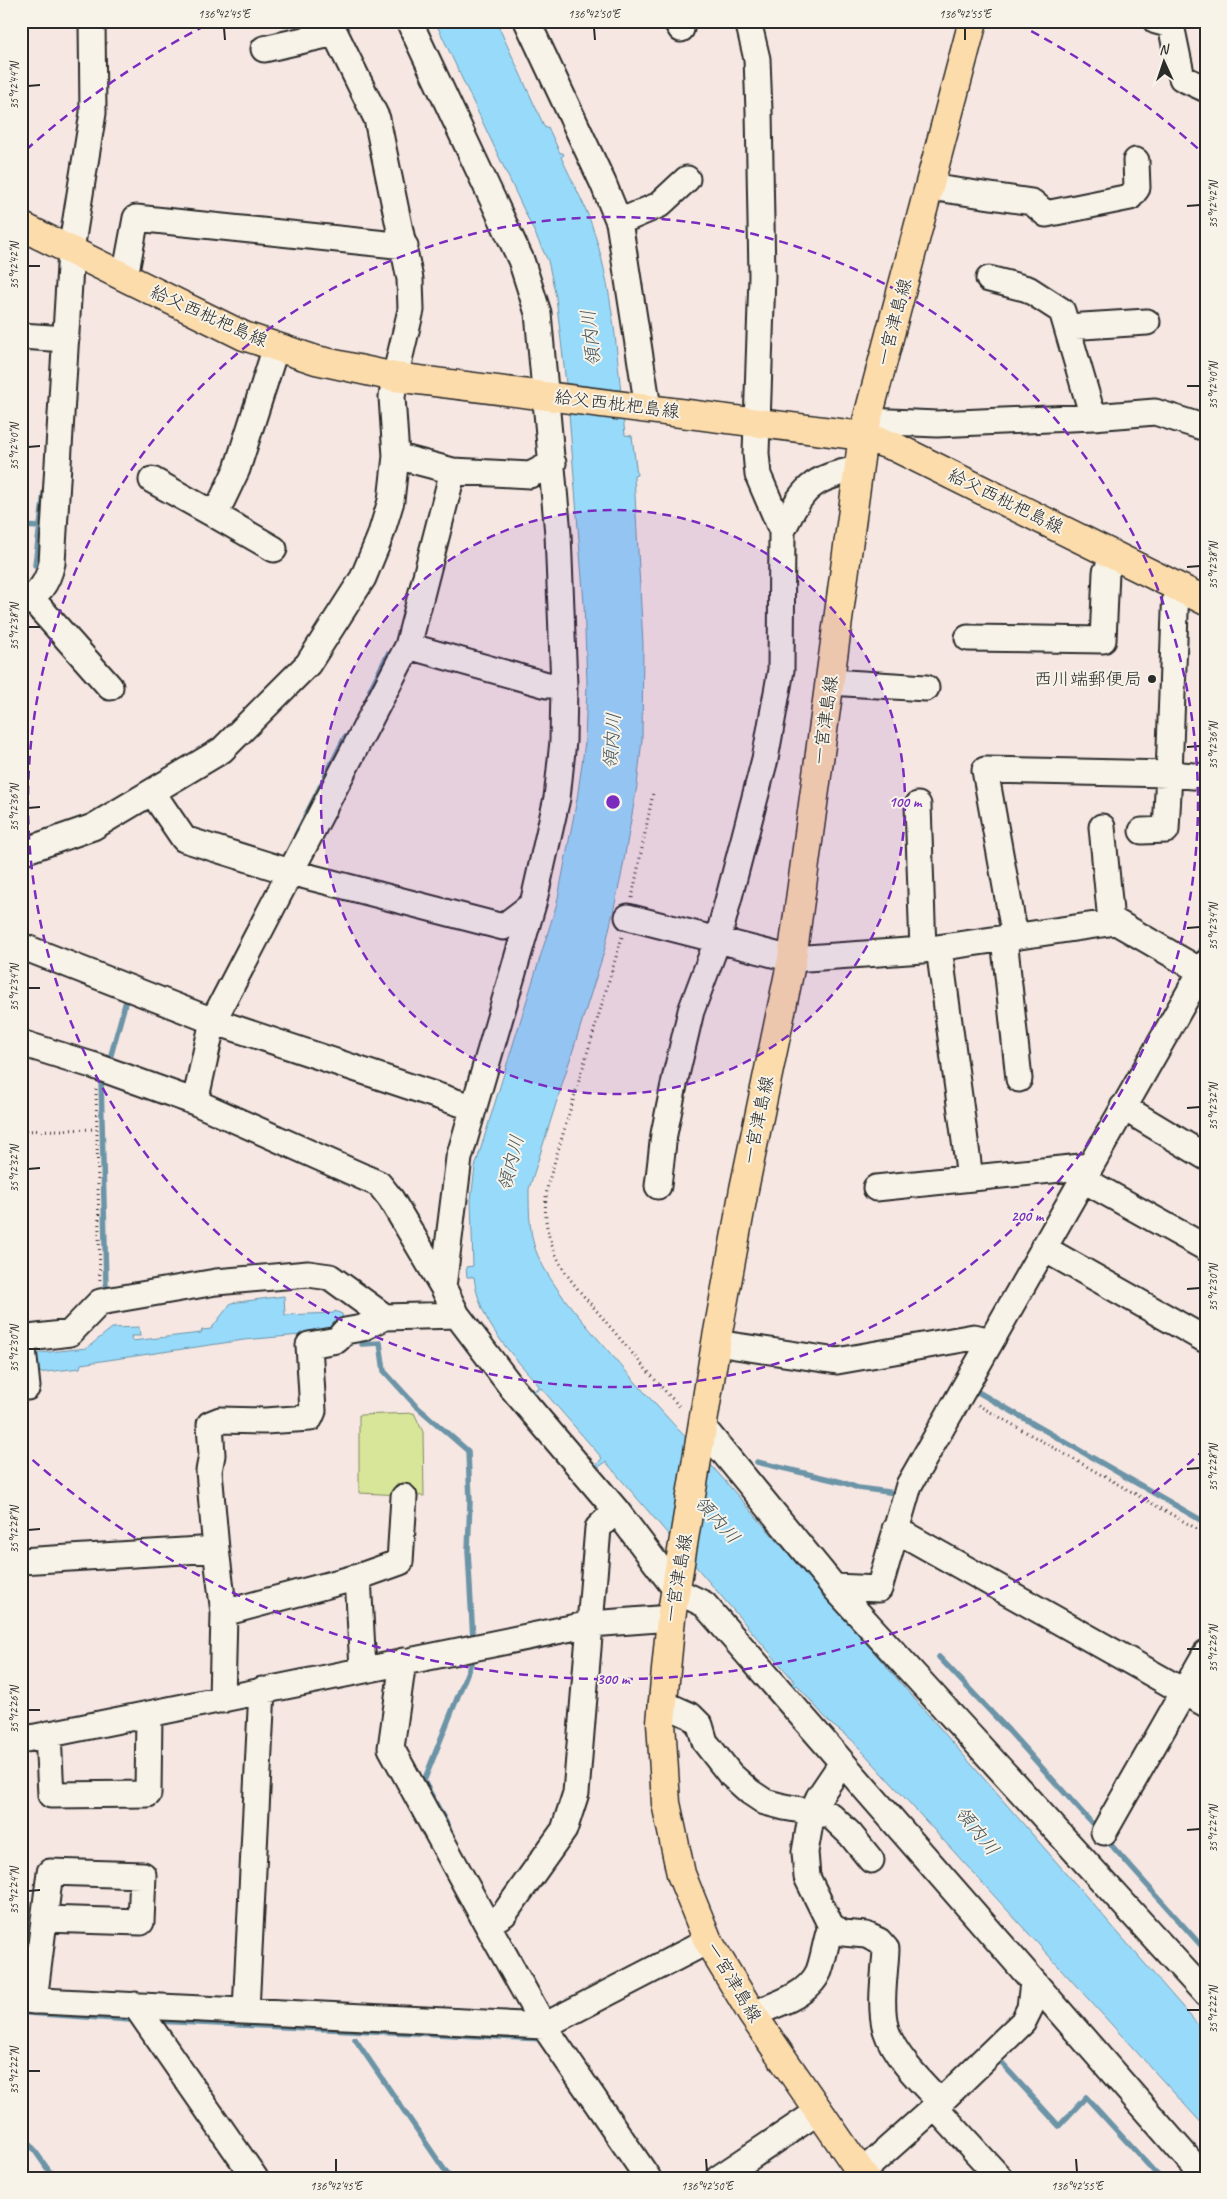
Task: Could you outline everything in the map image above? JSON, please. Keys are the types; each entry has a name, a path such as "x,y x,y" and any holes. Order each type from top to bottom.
{"main road":[{"name":"一宮津島線","path":"864,2175 752,2014 708,1941 681,1874 666,1803 660,1722 671,1618 716,1343 744,1189 792,960 865,429 973,21"},
{"name":"給父西枇杷島線","path":"21,226 244,336 316,360 395,377 756,421 865,429 895,447 1206,601"}],"street":[{"path":"92,21 93,112 71,250 52,563 48,581 26,601 110,687"},
{"path":"410,21 521,260 538,313 549,395 558,534 564,685 563,741 557,798 533,904 459,1158 443,1287"},
{"path":"527,21 603,183 619,222 646,407"},
{"path":"658,1186 664,1134 691,1011 718,939 765,760 781,670 782,531 758,475 756,421 762,276 759,111 757,59 748,21"},
{"path":"1156,21 1171,24 1182,78 1206,89"},
{"path":"21,852 94,827 222,750 308,664 363,578 380,537 391,501 396,456 392,397 411,310 410,279 377,119 332,27 264,49"},
{"path":"929,187 1032,202 1046,214 1130,197 1137,188 1136,161"},
{"path":"619,222 659,205 687,179"},
{"path":"125,277 136,218 404,246"},
{"path":"989,279 1028,289 1062,310 1093,417"},
{"path":"1067,327 1147,322"},
{"path":"21,336 66,339"},
{"path":"215,516 236,470 276,347"},
{"path":"865,429 1155,412 1206,428"},
{"path":"396,456 453,472 530,475 553,463"},
{"path":"782,531 799,498 818,479 858,469"},
{"path":"195,1102 214,1021 408,646 453,472"},
{"path":"152,480 274,549"},
{"path":"968,638 1104,640 1106,572 1114,556"},
{"path":"1142,831 1166,830 1176,586"},
{"path":"408,646 547,685 564,685"},
{"path":"830,682 926,688"},
{"path":"1019,1079 1009,938 985,770 1169,774 1206,777"},
{"path":"152,792 184,839 290,872 503,927 533,904"},
{"path":"918,805 931,949 970,1178"},
{"path":"1102,827 1110,922"},
{"path":"628,917 718,939 792,960 931,949 1116,922 1204,969 1123,1107 909,1486 879,1589 834,1587"},
{"path":"21,946 214,1021 474,1108"},
{"path":"21,1043 95,1066 195,1102 378,1184 391,1199 443,1287 457,1315 513,1389 678,1581 704,1604 1205,2178"},
{"path":"1123,1107 1206,1157"},
{"path":"876,1188 970,1178 1086,1172 1206,1248"},
{"path":"1043,1248 1206,1340"},
{"path":"26,1382 22,1343 70,1333 100,1302 216,1282 308,1274 330,1277 385,1317"},
{"path":"222,1700 224,1613 209,1472 212,1455 210,1424 220,1420 265,1421 310,1418 313,1411 309,1345 337,1340 345,1332 362,1328 385,1317 457,1315"},
{"path":"716,1343 837,1361 974,1336 991,1342"},
{"path":"701,1434 834,1587 1206,1994"},
{"path":"224,1613 358,1577 400,1562 404,1497"},
{"path":"487,1924 504,1914 564,1830 570,1814 576,1793 598,1528 616,1510"},
{"path":"895,1529 1206,1704"},
{"path":"21,1561 216,1549"},
{"path":"358,1577 363,1669"},
{"path":"21,1740 591,1624 671,1618"},
{"path":"1104,1832 1206,1653"},
{"path":"403,1661 391,1748 544,2026 648,2178"},
{"path":"246,2010 262,1690"},
{"path":"662,1703 691,1716 700,1725 705,1742 730,1774 750,1792 766,1802 784,1808 830,1815 850,1834 871,1860"},
{"path":"48,1734 51,1795 148,1794 149,1714"},
{"path":"842,1762 819,1797 812,1812 806,1852 807,1877 831,1926 843,1933 866,1935 879,1941 886,1949 883,2000 886,2031 900,2056 937,2104 1000,2178"},
{"path":"44,1919 27,2000 544,2026 708,1941"},
{"path":"752,2014 795,1996 809,1986 818,1971 831,1926"},
{"path":"864,2175 1023,2022 1030,2008 1033,1982"},
{"path":"136,2005 255,2178"},
{"path":"719,2178 819,2111"}],"path":[{"path":"653,793 628,917 548,1184 545,1200 545,1222 556,1256 572,1281 659,1385 688,1415 701,1434"},
{"path":"95,1066 100,1302"},
{"path":"21,1131 96,1129"},
{"path":"960,1395 1206,1534"}],"green space":[{"path":"414,1413 423,1432 424,1496 359,1493 359,1415"}],"water":[{"name":"領内川","path":"435,21 496,21 545,128 548,127 560,153 564,155 561,157 588,215 602,259 615,334 625,435 632,436 637,475 634,476 643,644 642,739 637,786 621,877 604,952 529,1189 530,1224 535,1248 544,1268 573,1310 705,1458 1206,2034 1206,2128 852,1740 831,1724 797,1685 791,1690 789,1688 795,1682 606,1462 597,1468 596,1466 602,1458 541,1388 531,1394 539,1386 498,1336 483,1309 477,1294 474,1277 467,1277 466,1267 473,1266 471,1200 475,1167 557,903 577,799 585,742 587,683 584,604 568,401 556,297 548,261"},
{"path":"284,1296 285,1315 334,1313 335,1311 342,1314 343,1322 323,1333 244,1340 81,1364 80,1368 21,1375 21,1355 87,1348 112,1328 139,1327 140,1336 131,1336 132,1341 201,1333 202,1330 211,1329 231,1303"}],"waterway":[{"path":"35,565 44,494"},
{"path":"21,526 41,527"},
{"path":"370,690 388,654"},
{"path":"296,835 345,737"},
{"path":"1199,954 1206,942"},
{"path":"109,1062 127,997 124,995"},
{"path":"101,1078 106,1286"},
{"path":"362,1344 380,1343 384,1371 415,1405 468,1451 470,1501 468,1551 473,1640"},
{"path":"978,1392 1206,1523"},
{"path":"757,1462 842,1482 858,1488 896,1493 897,1488"},
{"path":"449,1828 424,1781 474,1656"},
{"path":"939,1657 1098,1830"},
{"path":"1104,1837 1206,1951"},
{"path":"28,2013 131,2020"},
{"path":"156,2021 543,2039"},
{"path":"355,2039 450,2178"},
{"path":"996,2057 1059,2126 1086,2097 1160,2178"},
{"path":"21,2131 54,2178"}],"place":[{"name":"西川端郵便局","path":"1152,679"}]}
